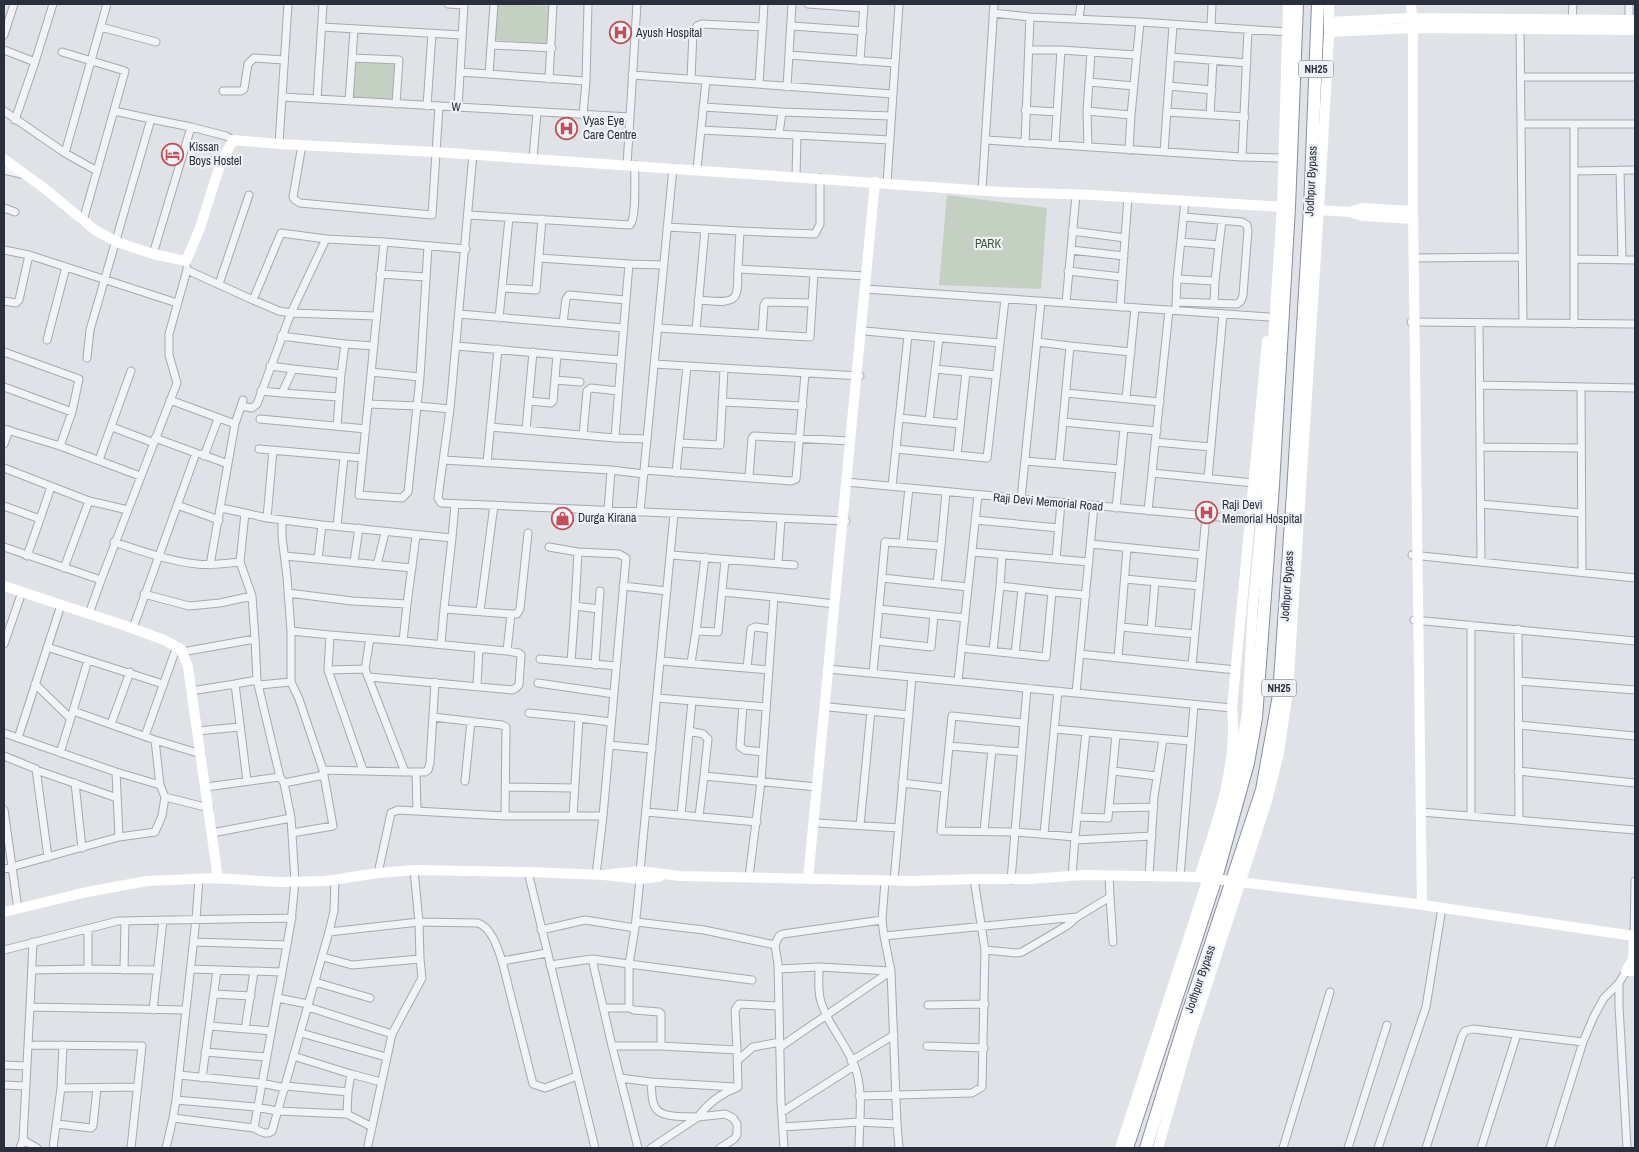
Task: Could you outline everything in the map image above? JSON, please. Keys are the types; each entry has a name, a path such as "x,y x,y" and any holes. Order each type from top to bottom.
{"highway":[{"path":"1128,1148 1208,878 1248,763 1256,718 1273,475 1293,135 1297,4"},
{"name":"Jodhpur Bypass","path":"1146,1148 1187,1016 1237,881 1262,790 1279,695 1314,135 1318,4"}],"street":[{"path":"4,35 7,12 14,4"},
{"path":"15,120 53,4"},
{"path":"65,153 107,4"},
{"path":"279,144 288,4"},
{"path":"317,99 323,4"},
{"path":"448,4 464,4 458,108"},
{"path":"489,74 494,4"},
{"path":"549,79 554,4"},
{"path":"583,115 588,4"},
{"path":"468,215 631,224 634,212 630,118 637,4"},
{"path":"759,84 764,4"},
{"path":"787,87 792,4"},
{"path":"808,4 864,6 860,61"},
{"path":"848,482 850,441 865,331 866,276 880,183 890,140 899,4"},
{"path":"982,190 994,4"},
{"path":"1079,18 1081,4"},
{"path":"1211,27 1212,4"},
{"path":"1120,1148 1208,878 1234,782 1248,714 1253,604 1260,535 1283,158 1288,4"},
{"path":"1158,1148 1237,881 1266,801 1279,753 1288,690 1319,210 1329,4"},
{"path":"1406,4 1410,23"},
{"path":"1411,4 1411,215 1415,555 1421,812 1419,905"},
{"path":"1572,20 1573,4"},
{"path":"1520,24 1572,20 1632,20 1629,4"},
{"path":"994,13 1030,17 1079,18 1288,32"},
{"path":"1025,143 1030,17"},
{"path":"1130,150 1131,115 1140,22"},
{"path":"1329,27 1410,23 1520,24 1635,30"},
{"path":"691,79 693,32 697,26 702,24 762,27"},
{"path":"1520,24 1523,323"},
{"path":"1164,152 1173,25"},
{"path":"792,26 863,31"},
{"path":"101,27 156,42"},
{"path":"322,27 462,35"},
{"path":"349,101 354,29"},
{"path":"1242,157 1248,30"},
{"path":"427,106 432,33"},
{"path":"491,45 552,48"},
{"path":"4,50 35,62"},
{"path":"1029,50 1136,55"},
{"path":"1055,144 1061,50"},
{"path":"62,52 125,70 83,221"},
{"path":"1088,147 1087,111 1091,52"},
{"path":"789,55 895,63"},
{"path":"1171,57 1247,63"},
{"path":"223,91 241,91 244,88 248,64 254,58 284,60"},
{"path":"352,58 399,60 396,104"},
{"path":"1210,115 1214,61"},
{"path":"460,72 586,81"},
{"path":"632,75 893,94"},
{"path":"1521,77 1635,77"},
{"path":"697,170 706,80"},
{"path":"1089,82 1134,86"},
{"path":"1169,86 1212,90"},
{"name":"W","path":"282,97 630,118"},
{"path":"302,145 293,197 300,203 432,215 435,152 440,106"},
{"path":"703,107 891,116"},
{"path":"114,110 191,127 226,136 233,140 279,144 473,154 982,190 1280,207"},
{"path":"1025,110 1057,112"},
{"path":"4,111 65,153 97,171"},
{"path":"1087,111 1131,115"},
{"path":"533,158 537,112"},
{"path":"780,134 782,112"},
{"path":"1167,112 1245,117"},
{"path":"87,358 90,330 152,119"},
{"path":"1521,124 1635,124"},
{"path":"1574,124 1574,324"},
{"path":"153,254 191,127"},
{"path":"701,130 890,140"},
{"path":"796,177 797,135"},
{"path":"89,614 114,542 177,383 169,355 169,334 186,266 220,165 233,140"},
{"path":"986,140 1283,158"},
{"path":"473,154 466,249 450,409 438,498 441,503 845,521"},
{"path":"4,160 95,230 117,242 186,266 219,284 279,311 376,316"},
{"path":"640,512 673,168"},
{"path":"4,170 24,174"},
{"path":"1620,170 1622,260"},
{"path":"1574,171 1635,170"},
{"path":"667,227 816,234 820,224 820,178"},
{"path":"810,879 817,787 858,376 880,183"},
{"path":"219,284 248,195"},
{"path":"1066,303 1076,195"},
{"path":"1120,306 1128,197"},
{"path":"1148,511 1160,402 1173,310 1176,302 1185,201"},
{"path":"1208,878 1231,758 1234,725 1232,708 1280,207"},
{"path":"4,208 16,212"},
{"path":"1319,210 1350,212 1362,208 1411,215"},
{"path":"1411,215 1414,258 1413,322"},
{"path":"1176,302 1237,304 1244,296 1247,224 1184,217"},
{"path":"499,318 509,218"},
{"path":"502,288 536,290 542,219"},
{"path":"1214,303 1222,221"},
{"path":"696,330 705,229"},
{"path":"698,300 728,301 734,298 736,294 740,231"},
{"path":"1072,231 1125,238"},
{"path":"253,300 281,233 326,239 466,249"},
{"path":"210,565 235,424 242,403 252,408 256,406 281,336 326,239"},
{"path":"384,242 359,495 402,498 408,492 418,406 428,246"},
{"path":"1182,242 1219,245"},
{"path":"4,250 29,255 177,303"},
{"path":"1071,250 1124,256"},
{"path":"4,301 16,304 19,300 29,255"},
{"path":"1414,258 1522,257"},
{"path":"539,258 664,265"},
{"path":"1574,259 1635,260"},
{"path":"614,438 629,264"},
{"path":"47,340 66,267"},
{"path":"738,269 866,276"},
{"path":"1068,271 1122,277"},
{"path":"658,328 810,337 814,273"},
{"path":"380,274 426,277"},
{"path":"1177,279 1215,282"},
{"path":"867,289 1269,317"},
{"path":"563,323 566,299 569,295 626,300"},
{"path":"896,449 987,458 1005,299"},
{"path":"1021,499 1041,301"},
{"path":"762,334 764,304 766,302 812,303"},
{"path":"1126,398 1135,308"},
{"path":"459,314 624,328"},
{"path":"1208,478 1223,314"},
{"path":"1413,322 1635,324"},
{"path":"1480,323 1481,562"},
{"path":"865,331 1000,344"},
{"path":"892,486 908,335"},
{"path":"281,336 374,346"},
{"path":"929,421 939,338"},
{"path":"1037,342 1131,352"},
{"path":"337,426 345,344"},
{"path":"456,346 621,360"},
{"path":"1059,464 1070,346"},
{"path":"487,463 498,350"},
{"path":"4,352 53,368 79,379 72,412 60,446"},
{"path":"526,430 533,352"},
{"path":"528,401 551,402 554,395 557,355"},
{"path":"654,364 858,376"},
{"path":"270,366 341,374"},
{"path":"676,473 687,366"},
{"path":"679,443 720,445 724,368"},
{"path":"282,393 292,369"},
{"path":"935,369 996,376"},
{"path":"99,460 131,371"},
{"path":"371,372 420,377"},
{"path":"957,455 966,372"},
{"path":"443,460 791,481 796,479 805,374"},
{"path":"555,380 580,382"},
{"path":"1480,385 1635,388"},
{"path":"4,387 72,412"},
{"path":"1581,387 1582,572"},
{"path":"583,435 587,391 591,388 618,391"},
{"path":"261,391 339,397"},
{"path":"1066,393 1160,402"},
{"path":"170,400 235,424"},
{"path":"722,402 803,406"},
{"path":"368,404 450,409"},
{"path":"899,418 960,424"},
{"path":"204,456 218,419"},
{"path":"260,420 366,429"},
{"path":"1063,422 1157,431"},
{"path":"112,427 228,464"},
{"path":"490,428 647,439"},
{"path":"1116,508 1124,428"},
{"path":"4,444 6,430 60,446 140,476"},
{"path":"749,477 752,438 754,436 850,441"},
{"path":"1156,442 1211,447"},
{"path":"1480,447 1581,448"},
{"path":"259,449 363,458"},
{"path":"267,518 273,450"},
{"path":"133,628 196,453"},
{"path":"337,526 344,457"},
{"path":"1025,462 1120,469"},
{"path":"4,468 89,501 128,510"},
{"path":"608,510 611,470"},
{"path":"1152,473 1254,482"},
{"name":"Raji Devi Memorial Road","path":"848,482 1250,520"},
{"path":"27,556 51,487"},
{"path":"903,543 909,488"},
{"path":"937,584 946,492"},
{"path":"958,682 978,495"},
{"path":"64,568 89,501"},
{"path":"1056,559 1061,503"},
{"path":"441,644 455,504"},
{"path":"1481,504 1581,513"},
{"path":"177,505 219,520"},
{"path":"480,611 494,505"},
{"path":"4,506 40,519"},
{"path":"1076,693 1094,506"},
{"path":"221,508 282,520 359,528 385,533 452,538"},
{"path":"245,513 240,562 252,596 258,682 291,818 294,882 292,918 256,1107 254,1128"},
{"path":"629,1008 629,964 640,875 674,514"},
{"path":"1192,665 1206,516"},
{"path":"778,563 781,519"},
{"path":"282,520 291,631 291,682 299,698 323,772 332,826 292,833"},
{"path":"975,520 1059,528"},
{"path":"810,879 829,707 835,604 845,521"},
{"path":"318,559 322,525"},
{"path":"354,562 359,528"},
{"path":"377,565 385,533"},
{"path":"444,609 517,614 520,609 528,533"},
{"path":"403,641 406,604 416,536"},
{"path":"114,542 158,556 196,564 210,565 240,562"},
{"path":"873,673 886,542 941,546"},
{"path":"1091,544 1202,555"},
{"path":"4,547 101,580"},
{"path":"549,547 578,552 623,555 626,558 603,816 600,875"},
{"path":"1118,658 1127,548"},
{"path":"571,662 578,552"},
{"path":"972,552 1089,562"},
{"path":"671,554 794,565"},
{"path":"992,651 1002,554"},
{"path":"1415,555 1635,578"},
{"path":"285,556 412,568"},
{"path":"691,664 705,557"},
{"path":"696,631 718,632 725,560"},
{"path":"882,578 968,587"},
{"path":"1125,579 1200,586"},
{"path":"1150,630 1155,582"},
{"path":"4,586 133,628 180,649 255,639"},
{"path":"624,586 667,591"},
{"path":"1000,586 1086,594"},
{"path":"1015,654 1022,589"},
{"path":"595,665 600,591"},
{"path":"4,644 6,630 22,592"},
{"path":"722,592 835,604"},
{"path":"961,648 1046,657 1052,592"},
{"path":"288,593 352,601 406,604"},
{"path":"144,594 189,606 220,603 252,596"},
{"path":"749,877 761,782 774,597"},
{"path":"18,738 61,605"},
{"path":"575,606 599,609"},
{"path":"879,609 965,618"},
{"path":"507,651 511,614"},
{"path":"876,641 931,647 934,615"},
{"path":"1416,620 1419,905"},
{"path":"1416,620 1635,641"},
{"path":"1471,625 1472,816"},
{"path":"747,668 751,629 754,627 771,629"},
{"path":"1120,627 1195,634"},
{"path":"1518,629 1518,820"},
{"path":"291,631 441,644 507,651 522,655 519,685 512,690 369,677"},
{"path":"330,635 328,670 363,770"},
{"path":"370,638 366,669 404,772"},
{"path":"48,647 163,684"},
{"path":"476,686 479,648"},
{"path":"145,736 163,684 180,649"},
{"path":"180,649 188,667 218,879"},
{"path":"1080,654 1236,670"},
{"path":"540,659 616,666"},
{"path":"60,753 88,660"},
{"path":"661,661 769,670"},
{"path":"328,670 366,669"},
{"path":"830,669 1232,708"},
{"path":"111,724 130,672"},
{"path":"898,1148 891,971 882,920 898,828 912,677"},
{"path":"1518,681 1635,690"},
{"path":"191,691 235,684 291,682"},
{"path":"206,787 246,781 282,780 323,772 363,770 425,772 428,770 430,762 435,682"},
{"path":"538,683 614,694"},
{"path":"36,684 72,714 111,724 201,754"},
{"path":"235,684 246,781"},
{"path":"1010,880 1027,688"},
{"path":"1044,834 1058,691"},
{"path":"657,698 766,707"},
{"path":"680,815 692,701"},
{"path":"743,705 740,747 745,750 763,752"},
{"path":"1180,877 1194,705"},
{"path":"829,707 909,714"},
{"path":"860,826 871,711"},
{"path":"530,713 611,722"},
{"path":"1024,723 952,716 941,831 1015,832 1075,838 1152,836"},
{"path":"433,717 506,727 505,816"},
{"path":"573,816 580,718"},
{"path":"465,781 471,721"},
{"path":"1518,725 1635,736"},
{"path":"197,731 240,727"},
{"path":"1054,729 1190,742"},
{"path":"689,731 703,734 708,739 699,816"},
{"path":"1072,876 1086,732"},
{"path":"4,733 116,772 160,785"},
{"path":"1077,817 1108,818 1116,735"},
{"path":"1149,876 1157,776 1163,739"},
{"path":"4,869 119,837 155,832 162,816 165,797 160,785 155,740"},
{"path":"610,745 652,749"},
{"path":"949,746 1022,752"},
{"path":"984,831 992,749"},
{"path":"4,756 36,770 117,798"},
{"path":"36,770 48,857"},
{"path":"1113,771 1157,776"},
{"path":"1518,771 1635,782"},
{"path":"116,772 119,837"},
{"path":"416,773 416,810"},
{"path":"704,776 817,787"},
{"path":"74,783 82,848"},
{"path":"902,783 945,788"},
{"path":"506,787 575,788"},
{"path":"165,797 209,808"},
{"path":"1110,808 1154,806"},
{"path":"4,810 5,833 18,909"},
{"path":"378,872 392,813 398,810 505,816 603,816"},
{"path":"646,812 757,822"},
{"path":"1421,812 1635,830"},
{"path":"212,832 291,818"},
{"path":"817,823 898,828"},
{"path":"368,1145 392,1034 422,978 414,870"},
{"path":"4,912 87,892 147,881 218,879 294,882 335,879 378,872 414,870 889,881 1010,880 1110,875 1208,878 1237,881 1635,933"},
{"path":"528,872 595,1148"},
{"path":"1110,875 1114,942"},
{"path":"166,1148 176,1100 194,942 199,879"},
{"path":"173,1118 254,1128 265,1133 272,1131 323,957 334,911 335,879"},
{"path":"859,1096 972,1093 982,1087 985,950 974,879"},
{"path":"1550,1148 1583,1042 1598,1007 1631,971 1634,960 1635,881"},
{"path":"985,950 1016,954 1022,952 1110,897"},
{"path":"1378,1148 1426,1007 1442,908"},
{"path":"4,950 125,921 292,918"},
{"path":"884,936 1077,918"},
{"path":"154,1010 162,920"},
{"path":"541,930 585,920 704,930 776,945"},
{"path":"784,1148 776,945 779,936 882,920"},
{"path":"124,970 125,921"},
{"path":"329,932 419,922 481,924 496,942 533,1084 544,1088 577,1076"},
{"path":"88,929 88,969"},
{"path":"20,1148 33,942"},
{"path":"194,942 287,945"},
{"path":"502,962 547,953"},
{"path":"323,957 352,965 420,959"},
{"path":"592,959 638,1148"},
{"path":"550,964 592,959 752,980"},
{"path":"778,969 819,967 891,971"},
{"path":"819,967 820,998 826,1015 853,1063 857,1076 860,1148"},
{"path":"191,969 282,972"},
{"path":"32,970 158,970"},
{"path":"202,1078 217,970"},
{"path":"738,1060 753,1046 780,1044 891,971"},
{"path":"245,1029 254,972"},
{"path":"315,982 370,998"},
{"path":"1619,983 1618,1006 1627,1148"},
{"path":"1282,1148 1330,992"},
{"path":"214,994 251,996"},
{"path":"277,998 308,1005 392,1034"},
{"path":"738,1087 735,1010 737,1006 739,1004 779,1006"},
{"path":"928,1005 985,1004"},
{"path":"30,1007 186,1010"},
{"path":"603,1008 629,1008 659,1012 661,1014 661,1046"},
{"path":"1348,1148 1387,1025"},
{"path":"210,1026 271,1031"},
{"path":"1426,1148 1465,1031 1474,1029 1583,1042"},
{"path":"301,1033 386,1057"},
{"path":"1481,1148 1517,1034"},
{"path":"782,1112 894,1035"},
{"path":"28,1045 142,1046 131,1148"},
{"path":"54,1148 61,1088 63,1045"},
{"path":"612,1046 661,1046 737,1050"},
{"path":"927,1046 984,1048"},
{"path":"205,1052 266,1057"},
{"path":"293,1056 381,1082"},
{"path":"4,1065 26,1066"},
{"path":"347,1114 351,1074"},
{"path":"179,1075 348,1092"},
{"path":"620,1078 651,1082 738,1087"},
{"path":"651,1082 654,1106 660,1112 698,1117 725,1114 733,1118 737,1124 737,1135 720,1148"},
{"path":"4,1085 25,1086"},
{"path":"61,1088 138,1087"},
{"path":"650,1148 698,1117 702,1110 720,1095 738,1087"},
{"path":"56,1124 91,1128 93,1126 97,1088"},
{"path":"176,1100 256,1107 277,1111 347,1114 372,1127"},
{"path":"783,1127 859,1122 898,1124"},
{"path":"22,1140 37,1148"}],"green space":[{"path":"497,4 552,6 550,44 495,40"},
{"path":"354,61 396,64 393,101 352,98"},
{"name":"PARK","path":"947,195 1047,208 1041,289 939,285"}],"place":[{"name":"Ayush Hospital","path":"620,33"},
{"name":"Vyas Eye Care Centre","path":"567,128"},
{"name":"Kissan Boys Hostel","path":"173,154"},
{"name":"Raji Devi Memorial Hospital","path":"1206,512"},
{"name":"Durga Kirana","path":"562,518"}]}
